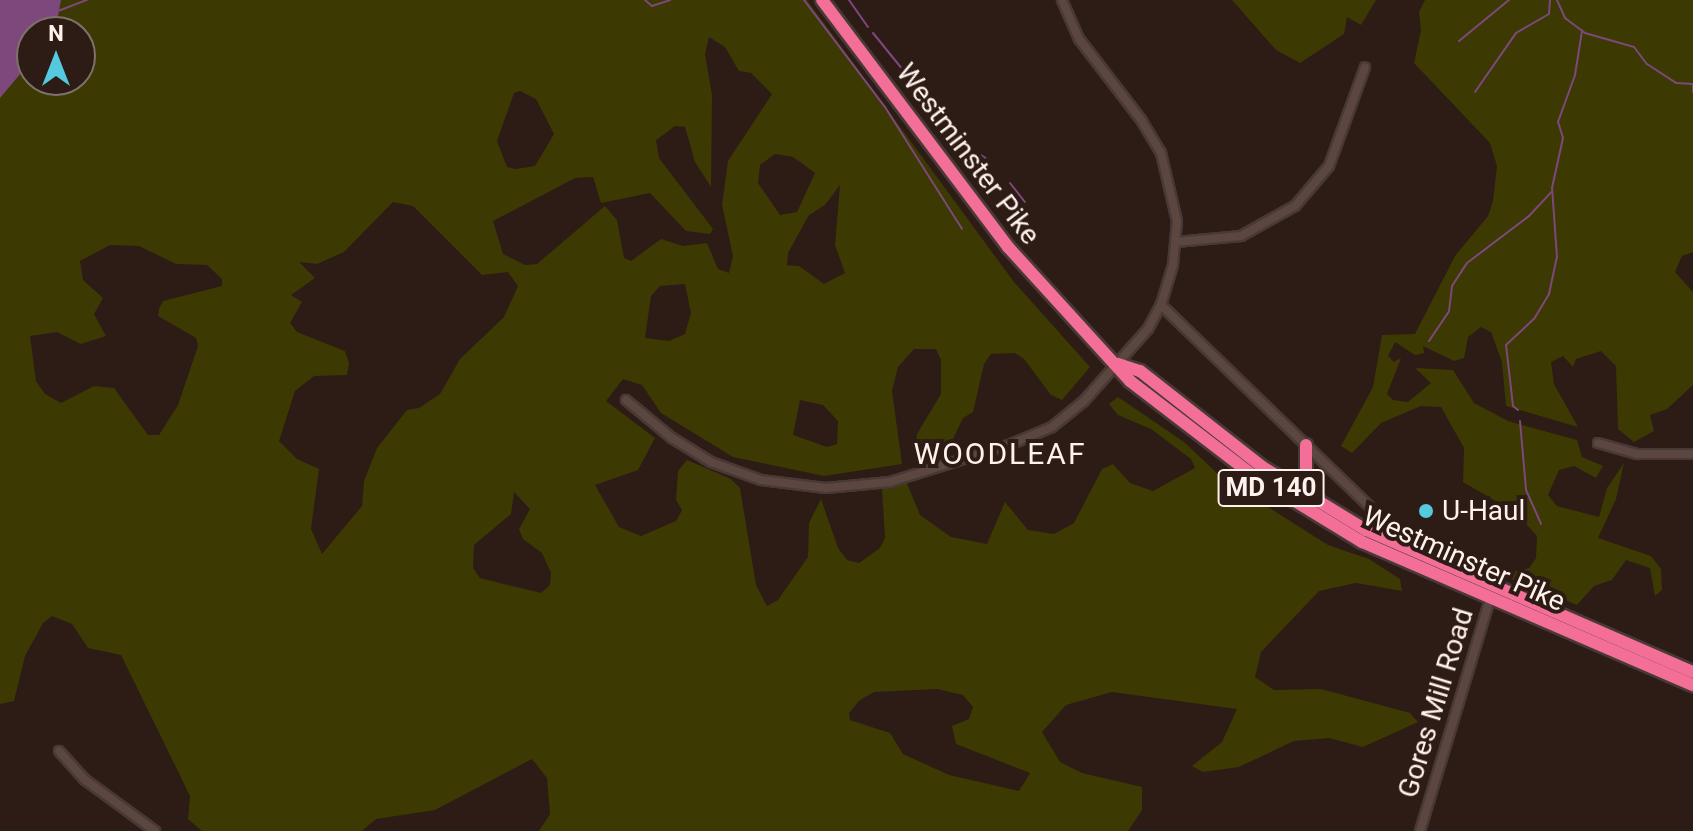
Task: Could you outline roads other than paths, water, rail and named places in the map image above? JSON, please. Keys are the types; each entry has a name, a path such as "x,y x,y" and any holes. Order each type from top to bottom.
{"highway":[{"name":"Westminster Pike","path":"822,0 1015,256 1118,364 1130,381 1284,496 1397,560 1491,593 1693,672"},
{"name":"Westminster Pike","path":"1118,364 1140,371 1224,440 1319,502 1491,593 1693,685"},
{"path":"1306,445 1306,478 1319,502"}],"street":[{"path":"626,400 687,448 737,472 781,484 848,488 912,476 1052,427 1118,364 1161,305 1176,242 1175,202 1161,153 1079,39 1062,0"},
{"path":"1176,242 1241,236 1280,218 1301,200 1329,166 1365,67"},
{"path":"1161,305 1369,506"},
{"path":"1598,443 1637,454 1693,454"},
{"name":"Gores Mill Road","path":"1420,831 1491,593"},
{"path":"59,751 84,779 155,831"}],"waterway":[{"path":"58,11 87,0"},
{"path":"645,0 652,6 670,0"},
{"path":"804,0 885,107 962,229"},
{"path":"849,0 868,27"},
{"path":"1459,41 1509,0"},
{"path":"1475,92 1516,33 1549,14 1550,0"},
{"path":"1557,0 1565,18 1585,33 1634,47 1647,64 1676,83 1693,84 1693,92"},
{"path":"1518,410 1513,406 1506,345 1534,319 1549,294 1557,257 1552,188 1563,138 1558,122 1575,75 1582,31"},
{"path":"873,33 971,154"},
{"path":"981,155 987,159"},
{"path":"1010,183 1025,202"},
{"path":"1429,341 1449,311 1452,286 1467,263 1529,216 1551,192"},
{"path":"1520,421 1526,490 1541,524"}],"place":[{"name":"U-Haul","path":"1426,511"}],"district":[{"name":"WOODLEAF","path":"1000,454"}]}
